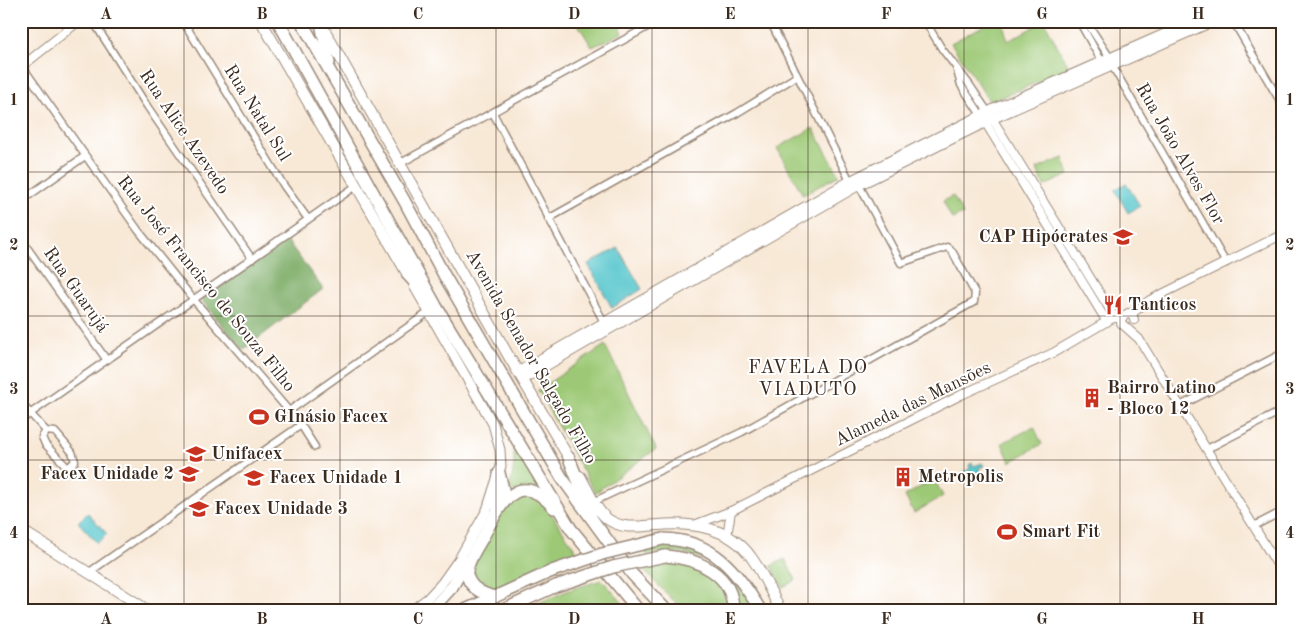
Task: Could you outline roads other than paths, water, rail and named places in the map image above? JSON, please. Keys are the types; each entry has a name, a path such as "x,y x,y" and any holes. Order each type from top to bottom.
{"highway":[{"path":"278,21 433,309 571,530"},
{"name":"Avenida Senador Salgado Filho","path":"301,21 406,202 444,275 515,400 576,500 632,574 667,611"},
{"path":"321,22 332,77"},
{"path":"408,275 433,309"},
{"path":"569,458 593,522"},
{"path":"430,611 452,587 482,532 503,489 498,477"},
{"path":"495,597 486,595 473,586 469,580 468,568 498,510 510,494 526,489 547,500 639,611"},
{"path":"463,611 552,571 602,554 663,539 687,541 715,554 735,573 761,611"},
{"path":"501,611 556,586 613,567 665,556 684,557 710,569 730,590 733,611"}],"main road":[{"path":"261,21 408,275"},
{"path":"520,375 605,326 730,248 987,117 1194,21"},
{"path":"1108,61 1214,21"},
{"name":"Avenida Senador Salgado Filho","path":"321,22 520,375 607,518 624,526 694,525 727,536 751,557 781,611"},
{"path":"411,611 428,598 442,582 459,559 487,510 498,477 500,450 493,424 433,309"},
{"path":"21,530 149,611"}],"street":[{"path":"22,66 79,21"},
{"name":"Rua Alice Azevedo","path":"93,21 147,106 252,259"},
{"name":"Rua Natal Sul","path":"183,21 284,186 308,219"},
{"path":"401,163 658,21"},
{"path":"595,501 742,432 969,306 976,297 952,251 946,246 901,263 797,76 770,21"},
{"path":"925,21 957,71 969,84 1007,149 1138,339 1282,572"},
{"name":"Rua João Alves Flor","path":"1079,21 1108,61"},
{"name":"Rua João Alves Flor","path":"1086,21 1226,263"},
{"path":"1233,21 1283,106"},
{"name":"Rua José Francisco de Souza Filho","path":"22,66 138,230 194,300 301,425 315,446"},
{"path":"548,219 737,113 797,76"},
{"path":"493,113 605,326"},
{"path":"21,201 85,156"},
{"path":"21,420 356,186"},
{"name":"Alameda das Mansões","path":"694,525 731,511 961,395 1124,320 1142,306 1283,234"},
{"name":"Rua Guarujá","path":"21,238 106,359"},
{"path":"289,411 433,309"},
{"path":"1180,406 1283,353"},
{"path":"21,403 46,432 55,432 72,452 75,461 68,468 65,468 43,441 42,437 46,432"},
{"path":"1207,448 1283,410"},
{"path":"88,573 301,425"},
{"path":"727,536 731,511"},
{"path":"1254,526 1283,511"}],"water":[{"path":"1126,183 1140,206 1128,213 1115,190"},
{"path":"618,248 642,289 612,308 588,264"},
{"path":"972,463 974,466 982,463 984,466 979,468 980,472 970,476 969,474 964,475 962,473 970,469 969,465"},
{"path":"88,513 107,534 97,543 78,522"}],"place":[{"name":"CAP Hipócrates","path":"1123,237"},
{"name":"Tanticos","path":"1113,305"},
{"name":"Bairro Latino - Bloco 12","path":"1092,398"},
{"name":"GInásio Facex","path":"259,417"},
{"name":"Unifacex","path":"196,454"},
{"name":"Facex Unidade 2","path":"189,474"},
{"name":"Metropolis","path":"903,477"},
{"name":"Facex Unidade 1","path":"254,478"},
{"name":"Facex Unidade 3","path":"199,509"},
{"name":"Smart Fit","path":"1007,532"}],"district":[{"name":"FAVELA DO VIADUTO","path":"808,379"}]}
